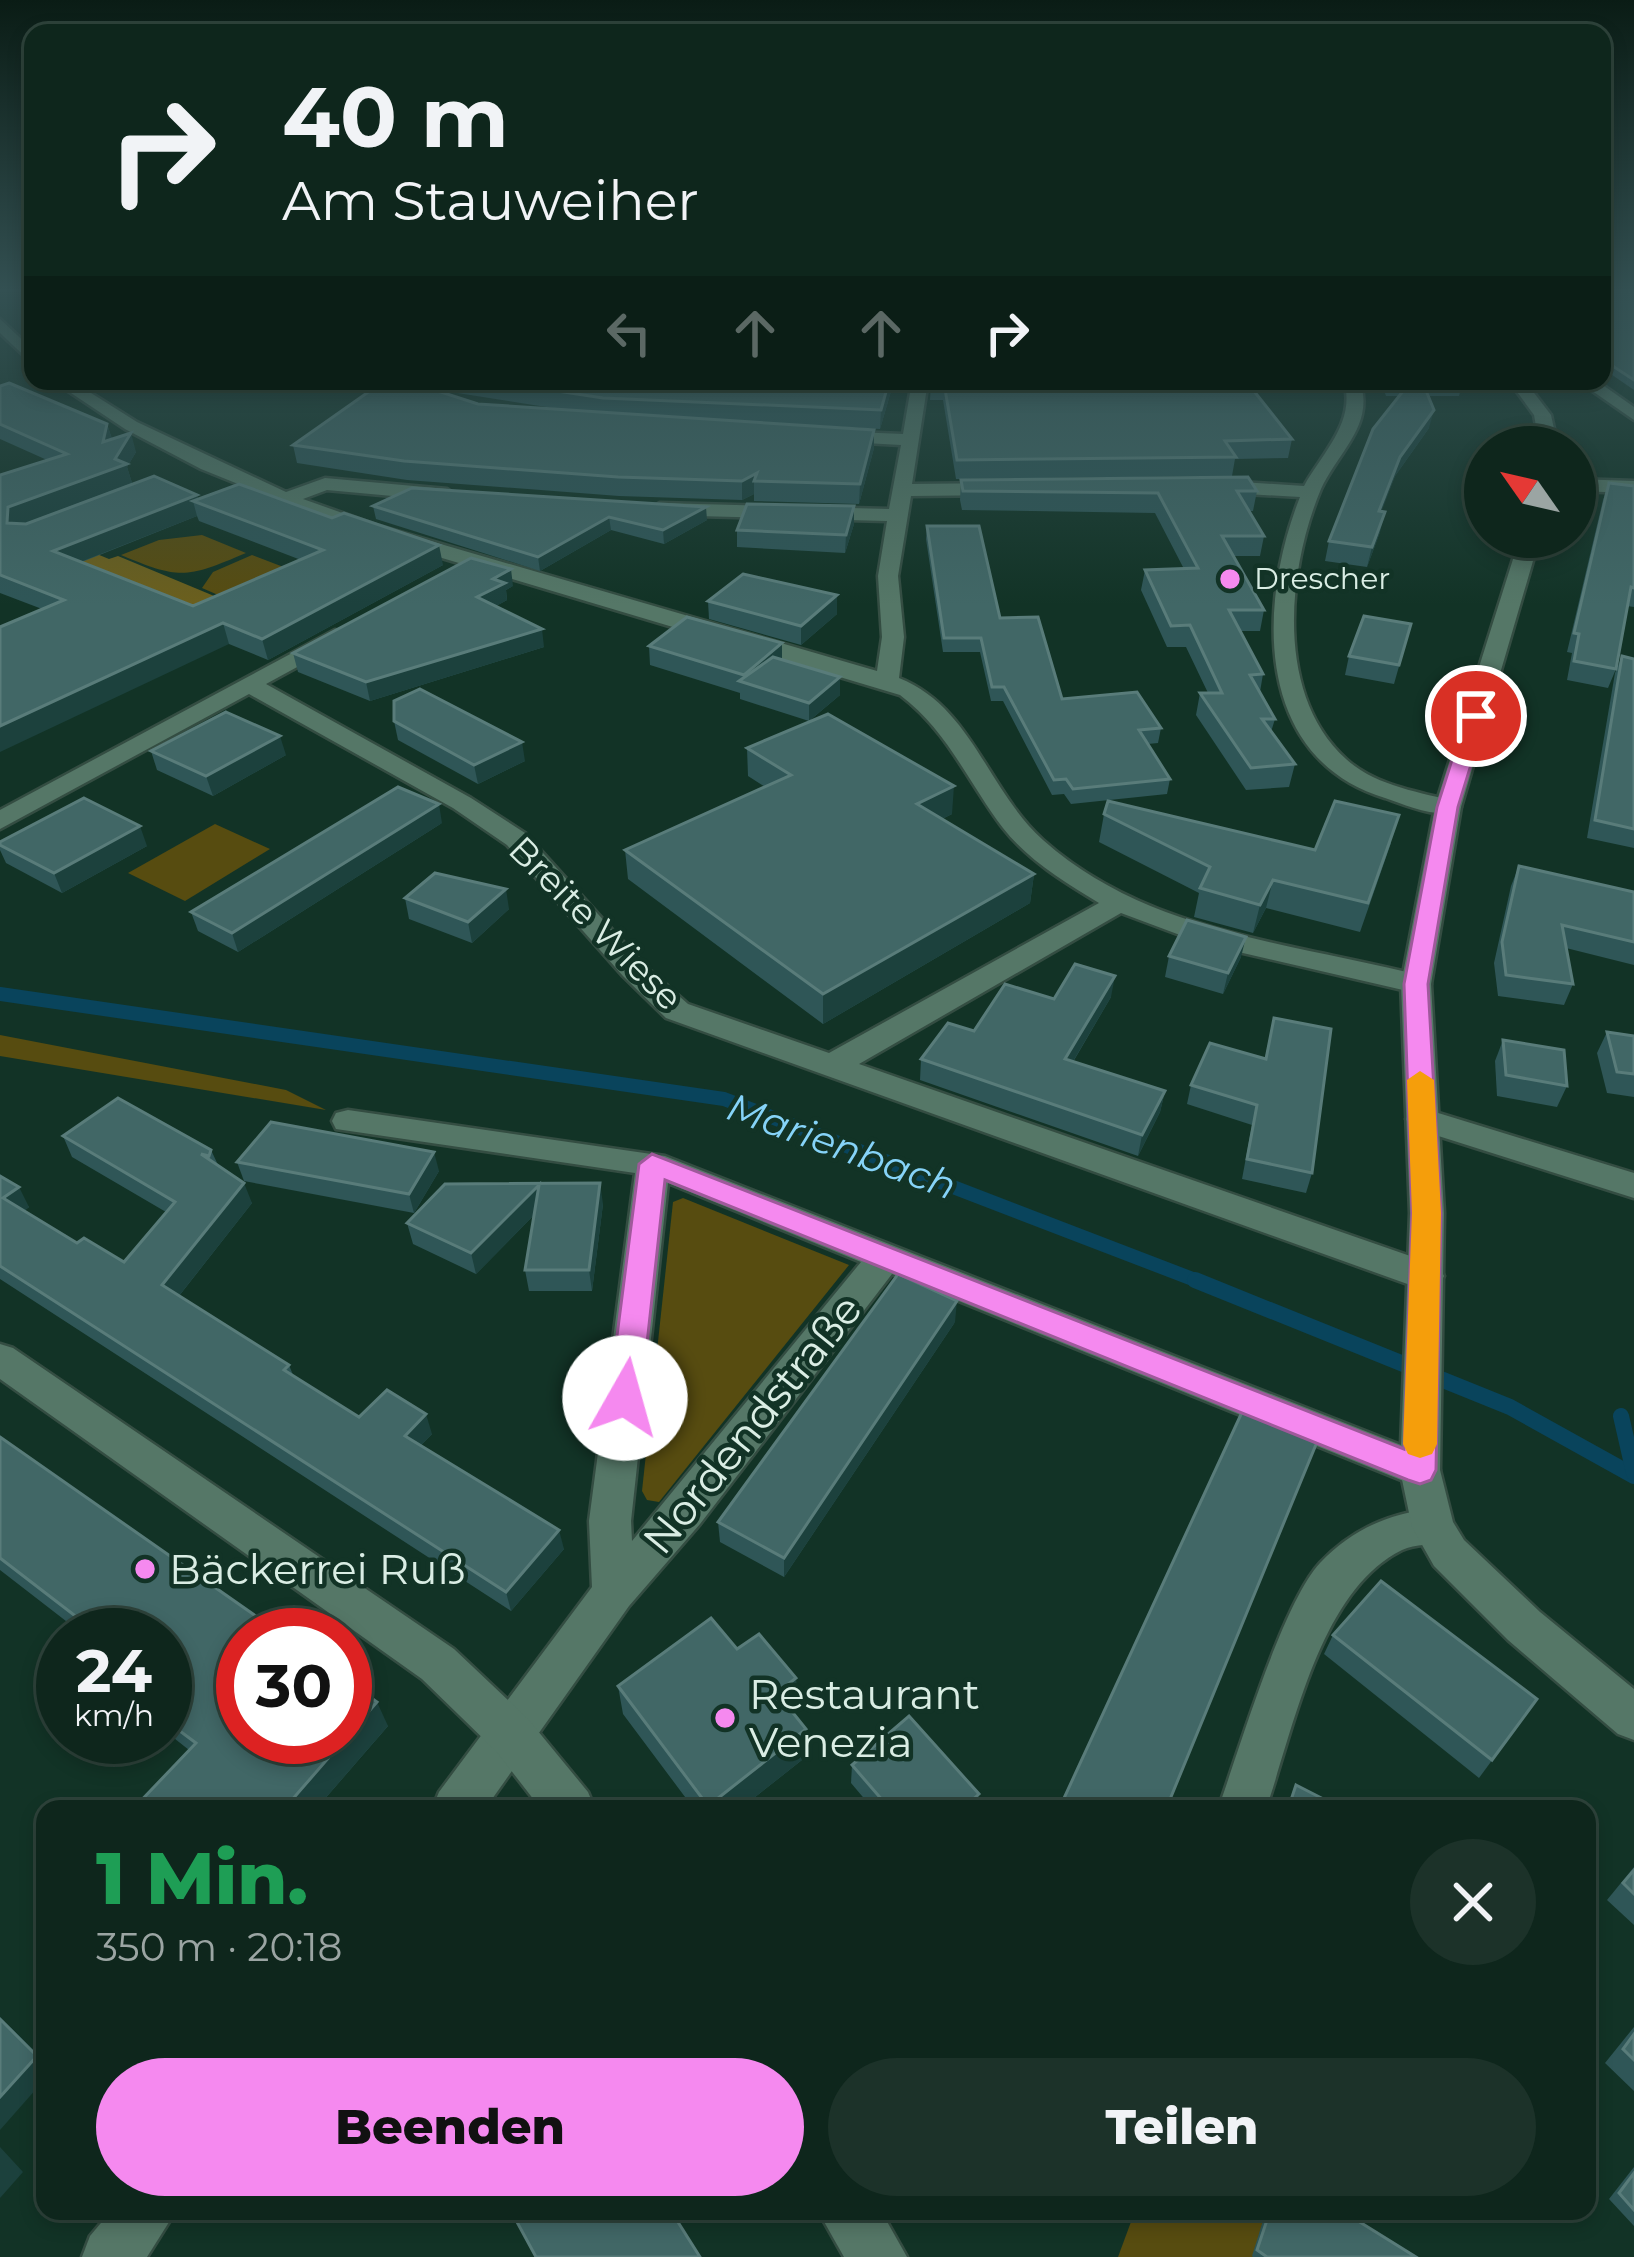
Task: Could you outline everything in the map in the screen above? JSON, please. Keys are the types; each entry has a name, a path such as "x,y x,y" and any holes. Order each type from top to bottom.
{"street":[{"path":"81,394 135,430 286,497 474,560 886,681 926,701 943,718 993,798 1031,844 1119,903 1192,929 1416,984"},
{"path":"886,681 893,637 888,576 918,394"},
{"path":"1355,394 1358,406 1353,422 1310,492 1291,555 1287,662 1302,718 1324,752 1358,779 1448,807"},
{"path":"1527,394 1544,426"},
{"path":"1605,394 1634,415"},
{"path":"801,435 911,440"},
{"path":"173,478 209,466"},
{"path":"286,497 326,484 459,496"},
{"path":"1596,486 1634,487"},
{"path":"1185,487 1310,492"},
{"path":"902,490 1034,488"},
{"path":"640,508 898,515"},
{"path":"1524,558 1448,807 1416,984 1425,1290 1420,1450 1433,1527 1449,1553 1482,1588 1634,1718"},
{"path":"430,585 474,560"},
{"path":"0,821 349,629"},
{"name":"Breite Wiese","path":"248,684 462,803 515,839 633,970 677,1011 1425,1290"},
{"path":"831,1066 1119,903"},
{"path":"1422,1119 1634,1186"},
{"path":"348,1121 652,1164 1420,1450"},
{"name":"Nordendstraße","path":"614,1592 610,1521 652,1164"},
{"name":"Nordendstraße","path":"463,1800 614,1592 686,1510 888,1254"},
{"path":"0,1359 438,1664 512,1735 564,1800"},
{"path":"1245,1800 1304,1636 1334,1578 1395,1531 1433,1527"},
{"path":"111,2257 140,2220"},
{"path":"853,2220 878,2257"}],"shaded area":[{"path":"202,535 246,553 184,573 121,555 159,540"},
{"path":"92,552 109,559 118,556 243,608 278,648 70,561"},
{"path":"252,555 320,581 246,607 202,588 213,572"},
{"path":"215,824 270,849 185,901 128,873"},
{"path":"0,1035 286,1090 326,1110 0,1056"},
{"path":"683,1198 849,1265 659,1502 647,1500 642,1491 673,1202"},
{"path":"1132,2220 1263,2220 1253,2257 1118,2257"}],"building":[{"path":"0,394 36,394 107,424 103,442 131,433 115,459 127,464 8,507 7,523 26,524 154,476 197,495 53,551 193,606 323,550 193,501 239,484 332,518 344,513 439,545 262,639 223,623 0,726 0,627 64,600 0,575 0,475 67,454 0,424"},
{"path":"365,394 448,394 478,404 874,430 860,484 754,481 757,473 742,481 618,477 404,461 293,445"},
{"path":"579,394 885,394 881,410"},
{"path":"946,394 1257,394 1292,439 1225,441 1236,457 957,460"},
{"path":"1400,394 1428,394 1434,410 1400,457 1379,511 1385,512 1372,547 1329,541 1373,429"},
{"path":"1248,477 1257,491 1237,491 1264,536 1222,536 1264,610 1229,610 1263,674 1250,675 1275,719 1262,719 1295,764 1251,768 1200,693 1222,693 1190,625 1171,626 1145,570 1198,568 1158,493 963,491 961,480"},
{"path":"1609,483 1634,486 1634,588 1616,669 1574,661 1579,634 1574,633 1592,558 1596,558"},
{"path":"412,488 706,507 663,530 609,517 538,557 373,506"},
{"path":"747,504 854,506 846,535 737,530"},
{"path":"927,526 979,526 1000,618 1038,617 1062,699 1137,692 1161,728 1139,730 1170,779 1073,789 1066,779 1054,780 1004,687 992,687 981,638 944,638"},
{"path":"471,558 511,569 493,579 505,583 477,597 542,629 366,682 293,653"},
{"path":"743,574 837,595 801,626 708,601"},
{"path":"1364,616 1411,624 1399,665 1349,656"},
{"path":"687,617 782,643 744,675 649,646"},
{"path":"1622,656 1634,659 1634,829 1595,820"},
{"path":"773,657 840,677 809,703 739,681"},
{"path":"420,689 522,742 474,765 394,721 394,701"},
{"path":"226,712 280,736 206,776 151,751"},
{"path":"828,714 954,786 917,804 1034,874 823,994 625,850 791,775 747,748"},
{"path":"398,787 439,804 232,933 191,912"},
{"path":"84,798 140,826 54,873 0,845 0,842"},
{"path":"1108,801 1315,850 1335,801 1399,815 1368,903 1273,880 1260,905 1200,888 1210,867 1104,814"},
{"path":"1519,866 1634,892 1634,942 1562,925 1573,984 1506,975 1502,942"},
{"path":"435,873 506,889 468,922 405,898"},
{"path":"1187,920 1246,937 1228,973 1169,956"},
{"path":"1075,964 1115,976 1065,1059 1165,1091 1142,1135 921,1059 948,1023 974,1031 1005,984 1054,999"},
{"path":"1274,1018 1331,1029 1312,1173 1247,1159 1257,1105 1191,1085 1210,1043 1266,1059"},
{"path":"1607,1032 1634,1036 1634,1074 1617,1072"},
{"path":"1503,1040 1564,1050 1567,1086 1506,1075"},
{"path":"118,1098 211,1150 209,1156 201,1154 244,1183 162,1285 289,1365 284,1370 359,1417 387,1390 426,1414 405,1436 559,1530 506,1592 0,1266 0,1176 19,1187 3,1198 77,1243 84,1238 124,1262 175,1202 63,1136"},
{"path":"271,1122 434,1152 409,1194 237,1162"},
{"path":"600,1183 589,1270 525,1270 539,1185 471,1253 407,1223 445,1184"},
{"path":"898,1274 957,1301 784,1558 718,1522"},
{"path":"1243,1410 1317,1442 1170,1800 1063,1800"},
{"path":"0,1437 244,1608 216,1608 216,1764 323,1764 292,1800 142,1800 176,1764 192,1764 196,1743 192,1740 192,1608 65,1608 0,1558"},
{"path":"1381,1581 1537,1699 1492,1760 1333,1635"},
{"path":"711,1618 737,1649 759,1634 796,1678 777,1693 806,1729 716,1800 704,1800 618,1686"},
{"path":"909,1716 979,1794 972,1800 882,1800 852,1765"},
{"path":"1296,1785 1325,1800 1291,1800"},
{"path":"1634,1870 1634,1894 1623,1883"},
{"path":"0,2019 36,2057 0,2097"},
{"path":"1634,2034 1634,2060 1623,2049"},
{"path":"1634,2173 1634,2210 1619,2193"},
{"path":"516,2220 677,2220 700,2257 536,2257"},
{"path":"1267,2220 1356,2220 1416,2257 1267,2257 1257,2250"}],"waterway":[{"name":"Marienbach","path":"0,994 724,1099 1203,1283"},
{"name":"Marienbach","path":"1195,1280 1510,1407 1634,1476"},
{"path":"1621,1416 1634,1473"}],"slow traffic":[{"path":"1420,1080 1427,1213 1420,1444"}],"place":[{"name":"Drescher","path":"1230,579"},
{"name":"Bäckerrei Ruß","path":"145,1569"},
{"name":"Restaurant Venezia","path":"725,1718"}],"route":[{"path":"625,1398 652,1164 888,1254 1420,1470 1427,1213 1416,984 1448,807 1476,716"}]}
